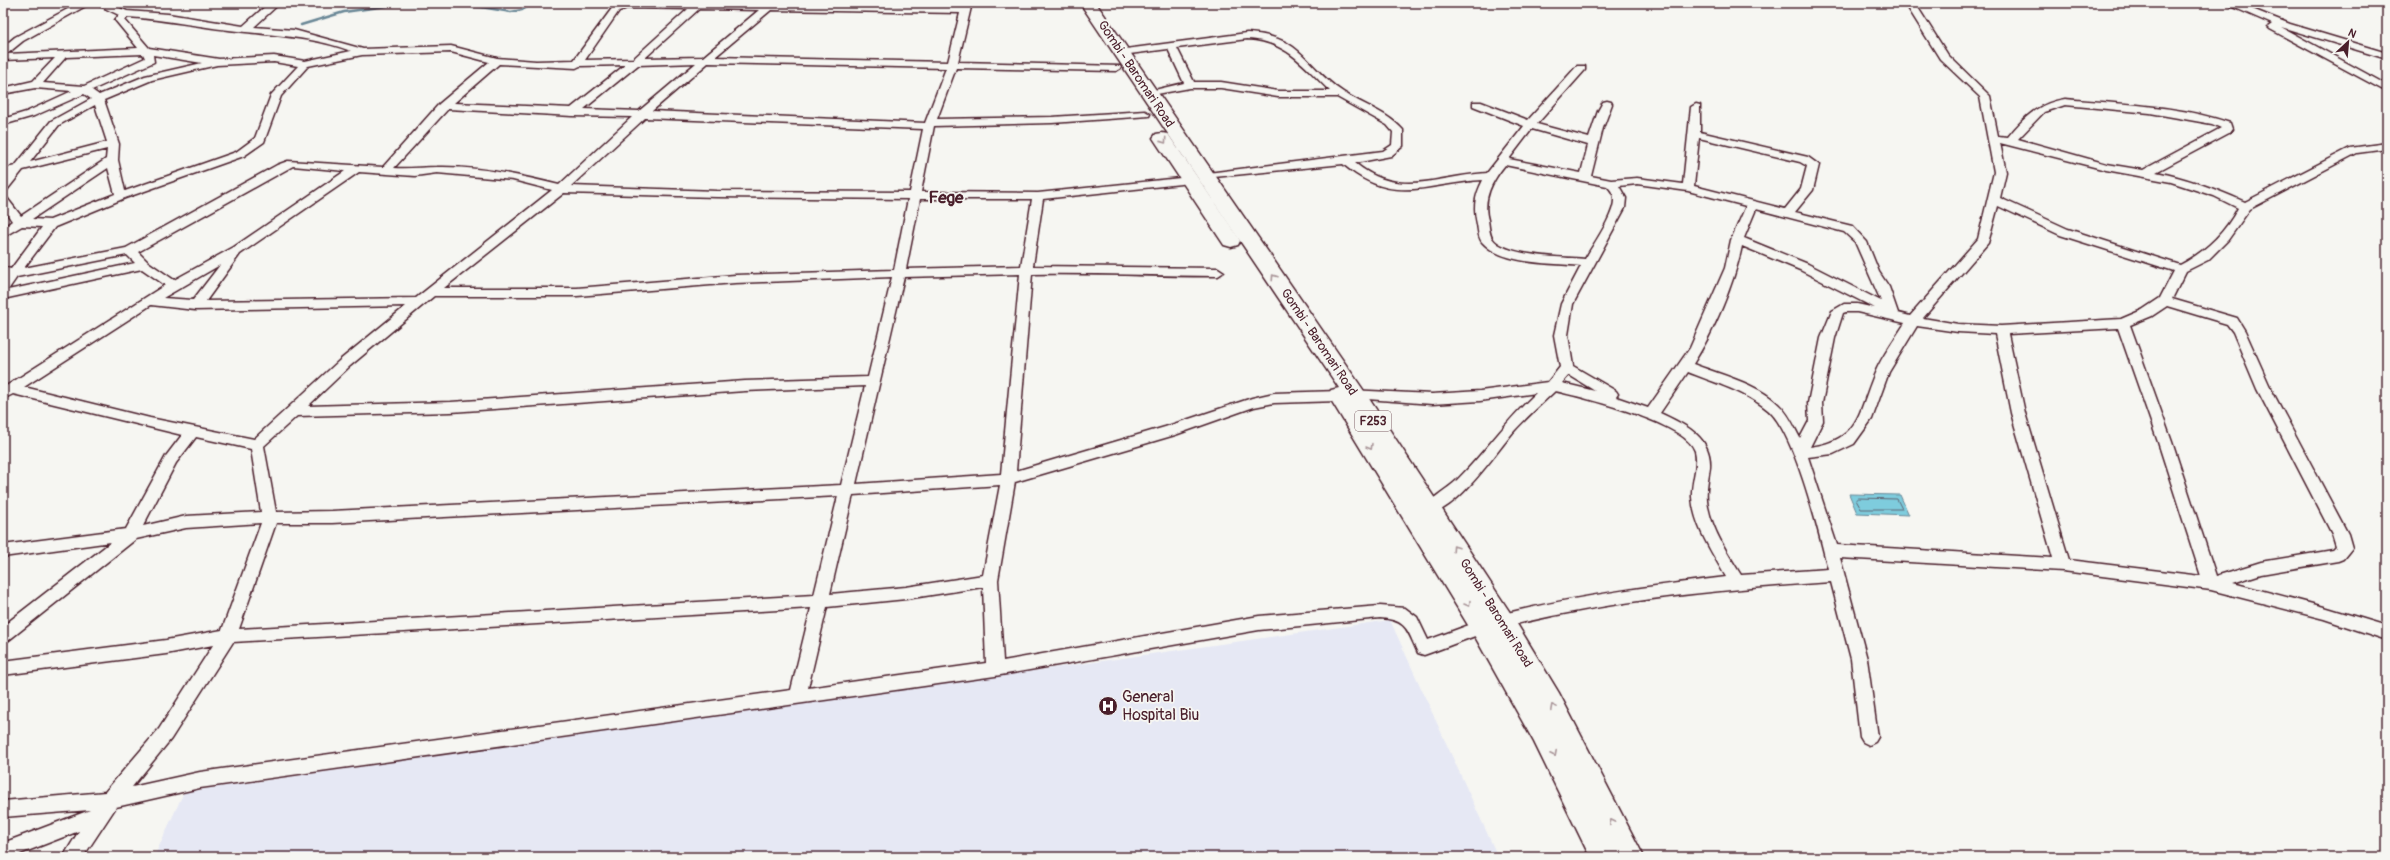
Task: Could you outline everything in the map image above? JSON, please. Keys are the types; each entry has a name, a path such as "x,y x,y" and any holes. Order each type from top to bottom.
{"main road":[{"name":"Gombi - Baromari Road","path":"1074,3 1119,60"},
{"name":"Gombi - Baromari Road","path":"1088,3 1119,60 1153,112 1347,394 1429,509 1492,624 1544,734 1605,857"},
{"name":"Gombi - Baromari Road","path":"1347,394 1492,624 1550,701 1630,857"}],"street":[{"path":"3,52 19,39 86,3"},
{"path":"99,3 125,14 168,17 245,29 294,33 346,46 362,52"},
{"path":"245,29 275,3"},
{"path":"1800,453 1833,449 1849,440 1865,418 1882,372 1913,321 1984,240 2000,172 1985,96 1944,57 1928,34 1910,3"},
{"path":"2229,3 2387,89"},
{"path":"572,113 635,62 697,5"},
{"path":"576,65 600,30 620,6 967,5 952,65 930,124 899,274 798,697"},
{"path":"257,445 344,363 418,302 561,189 641,115 704,60 770,6"},
{"path":"2244,11 2387,56"},
{"path":"125,14 120,20 148,56 149,78"},
{"path":"3,57 64,54 148,56 219,62 274,59 305,64 362,52 451,49 497,61 576,65 704,60 952,65 1119,60 1171,45 1247,36 1264,37 1289,47 1339,94 1392,123 1400,132 1397,146 1387,154 1346,161 1038,196 717,194 561,189 512,177 437,170 415,173 292,163 281,167 130,251 9,273"},
{"path":"1171,45 1190,85"},
{"path":"3,91 35,85 64,54"},
{"path":"3,122 30,114 84,89 148,56"},
{"path":"386,170 443,106 470,80 497,61"},
{"path":"55,123 98,99 149,78 219,62"},
{"path":"3,200 20,222 51,224 82,214 121,196 240,154 260,140 276,95 305,64"},
{"path":"1581,68 1531,125 1504,161 1490,176 1481,196 1479,209 1486,239 1495,247 1514,255 1588,263"},
{"path":"3,83 84,89 98,99 113,144 112,160 121,196"},
{"path":"443,106 572,113 930,124 1052,120 1153,112 1190,85 1221,85 1278,94 1339,94"},
{"path":"3,188 84,89"},
{"path":"2011,141 2026,121 2040,109 2052,103 2150,110 2214,121 2226,125 2227,129 2225,131 2146,173"},
{"path":"1477,104 1566,137 1594,143"},
{"path":"1585,178 1601,111 1607,104"},
{"path":"1688,188 1696,107"},
{"path":"1694,134 1767,150 1812,162 1813,165 1807,190 1787,214"},
{"path":"1993,139 2011,141 2106,167 2146,173 2218,194 2245,206"},
{"path":"3,172 20,166 113,144"},
{"path":"1737,240 1804,267 1891,313 1913,321 1958,328 2001,330 2123,323 2147,313 2165,302 2181,269 2204,257 2238,220 2245,206 2354,150 2387,146"},
{"path":"3,233 112,160"},
{"path":"1346,161 1376,183 1407,188 1450,180 1490,176"},
{"path":"1504,161 1611,183 1650,182 1688,188 1842,227 1855,233 1873,272 1885,292 1891,313"},
{"path":"3,165 20,166"},
{"path":"7,391 174,285 238,250 357,168"},
{"path":"1611,183 1618,191 1621,199 1619,208 1567,304 1561,335 1567,368 1622,401 1652,413 1688,435 1700,446 1703,458 1699,496 1705,525 1737,582"},
{"path":"995,668 990,580 1008,479 1026,271 1038,196"},
{"path":"1993,199 2064,232 2181,269"},
{"path":"1652,413 1686,366 1731,268 1737,240 1752,205"},
{"path":"3,288 9,273 51,224"},
{"path":"195,306 238,250"},
{"path":"130,251 144,265 174,285"},
{"path":"3,295 144,265"},
{"path":"432,292 578,292 735,279 899,274 1096,269 1144,272 1218,272"},
{"path":"151,301 195,306 368,301 418,302"},
{"path":"2165,302 2220,316 2232,321 2239,331 2264,389 2329,510 2344,548 2338,555 2261,568 2211,584"},
{"path":"1800,453 1816,421 1815,403 1821,370 1828,338 1838,312 1844,308 1857,308 1891,313"},
{"path":"2123,323 2165,442 2211,584"},
{"path":"2001,330 2018,413 2063,565"},
{"path":"1686,366 1747,392 1775,409 1781,415 1800,453 1831,551 1859,659 1869,737"},
{"path":"1429,509 1446,500 1458,490 1509,427 1552,386 1567,368"},
{"path":"293,411 451,407 745,386 873,381"},
{"path":"3,551 131,534 186,522 228,518 270,519 741,497 1008,479 1170,431 1252,403 1274,398 1347,394 1432,399 1480,396 1552,386 1622,401"},
{"path":"7,391 257,445"},
{"path":"3,635 107,555 131,534 171,460 193,431"},
{"path":"72,857 105,807 165,734 228,636 270,519 257,445"},
{"path":"1831,551 2063,565 2211,584 2324,613 2387,633"},
{"path":"3,852 105,807 200,780 798,697 995,668 1259,623 1380,612 1399,613 1411,622 1424,648 1492,624 1642,593 1737,582 1837,576"},
{"path":"3,668 166,647 228,636 820,601 906,593 990,580"},
{"path":"3,808 105,807"}],"shaded area":[{"name":"General Hospital Biu","path":"1390,620 1498,857 154,857 184,792"}],"water":[{"path":"1849,494 1900,495 1909,515 1857,513"}],"waterway":[{"path":"301,25 344,12 401,4 481,7 511,12 522,10 534,3"}],"place":[{"name":"General Hospital Biu","path":"1108,706"}],"district":[{"name":"Fege","path":"946,197"}]}
